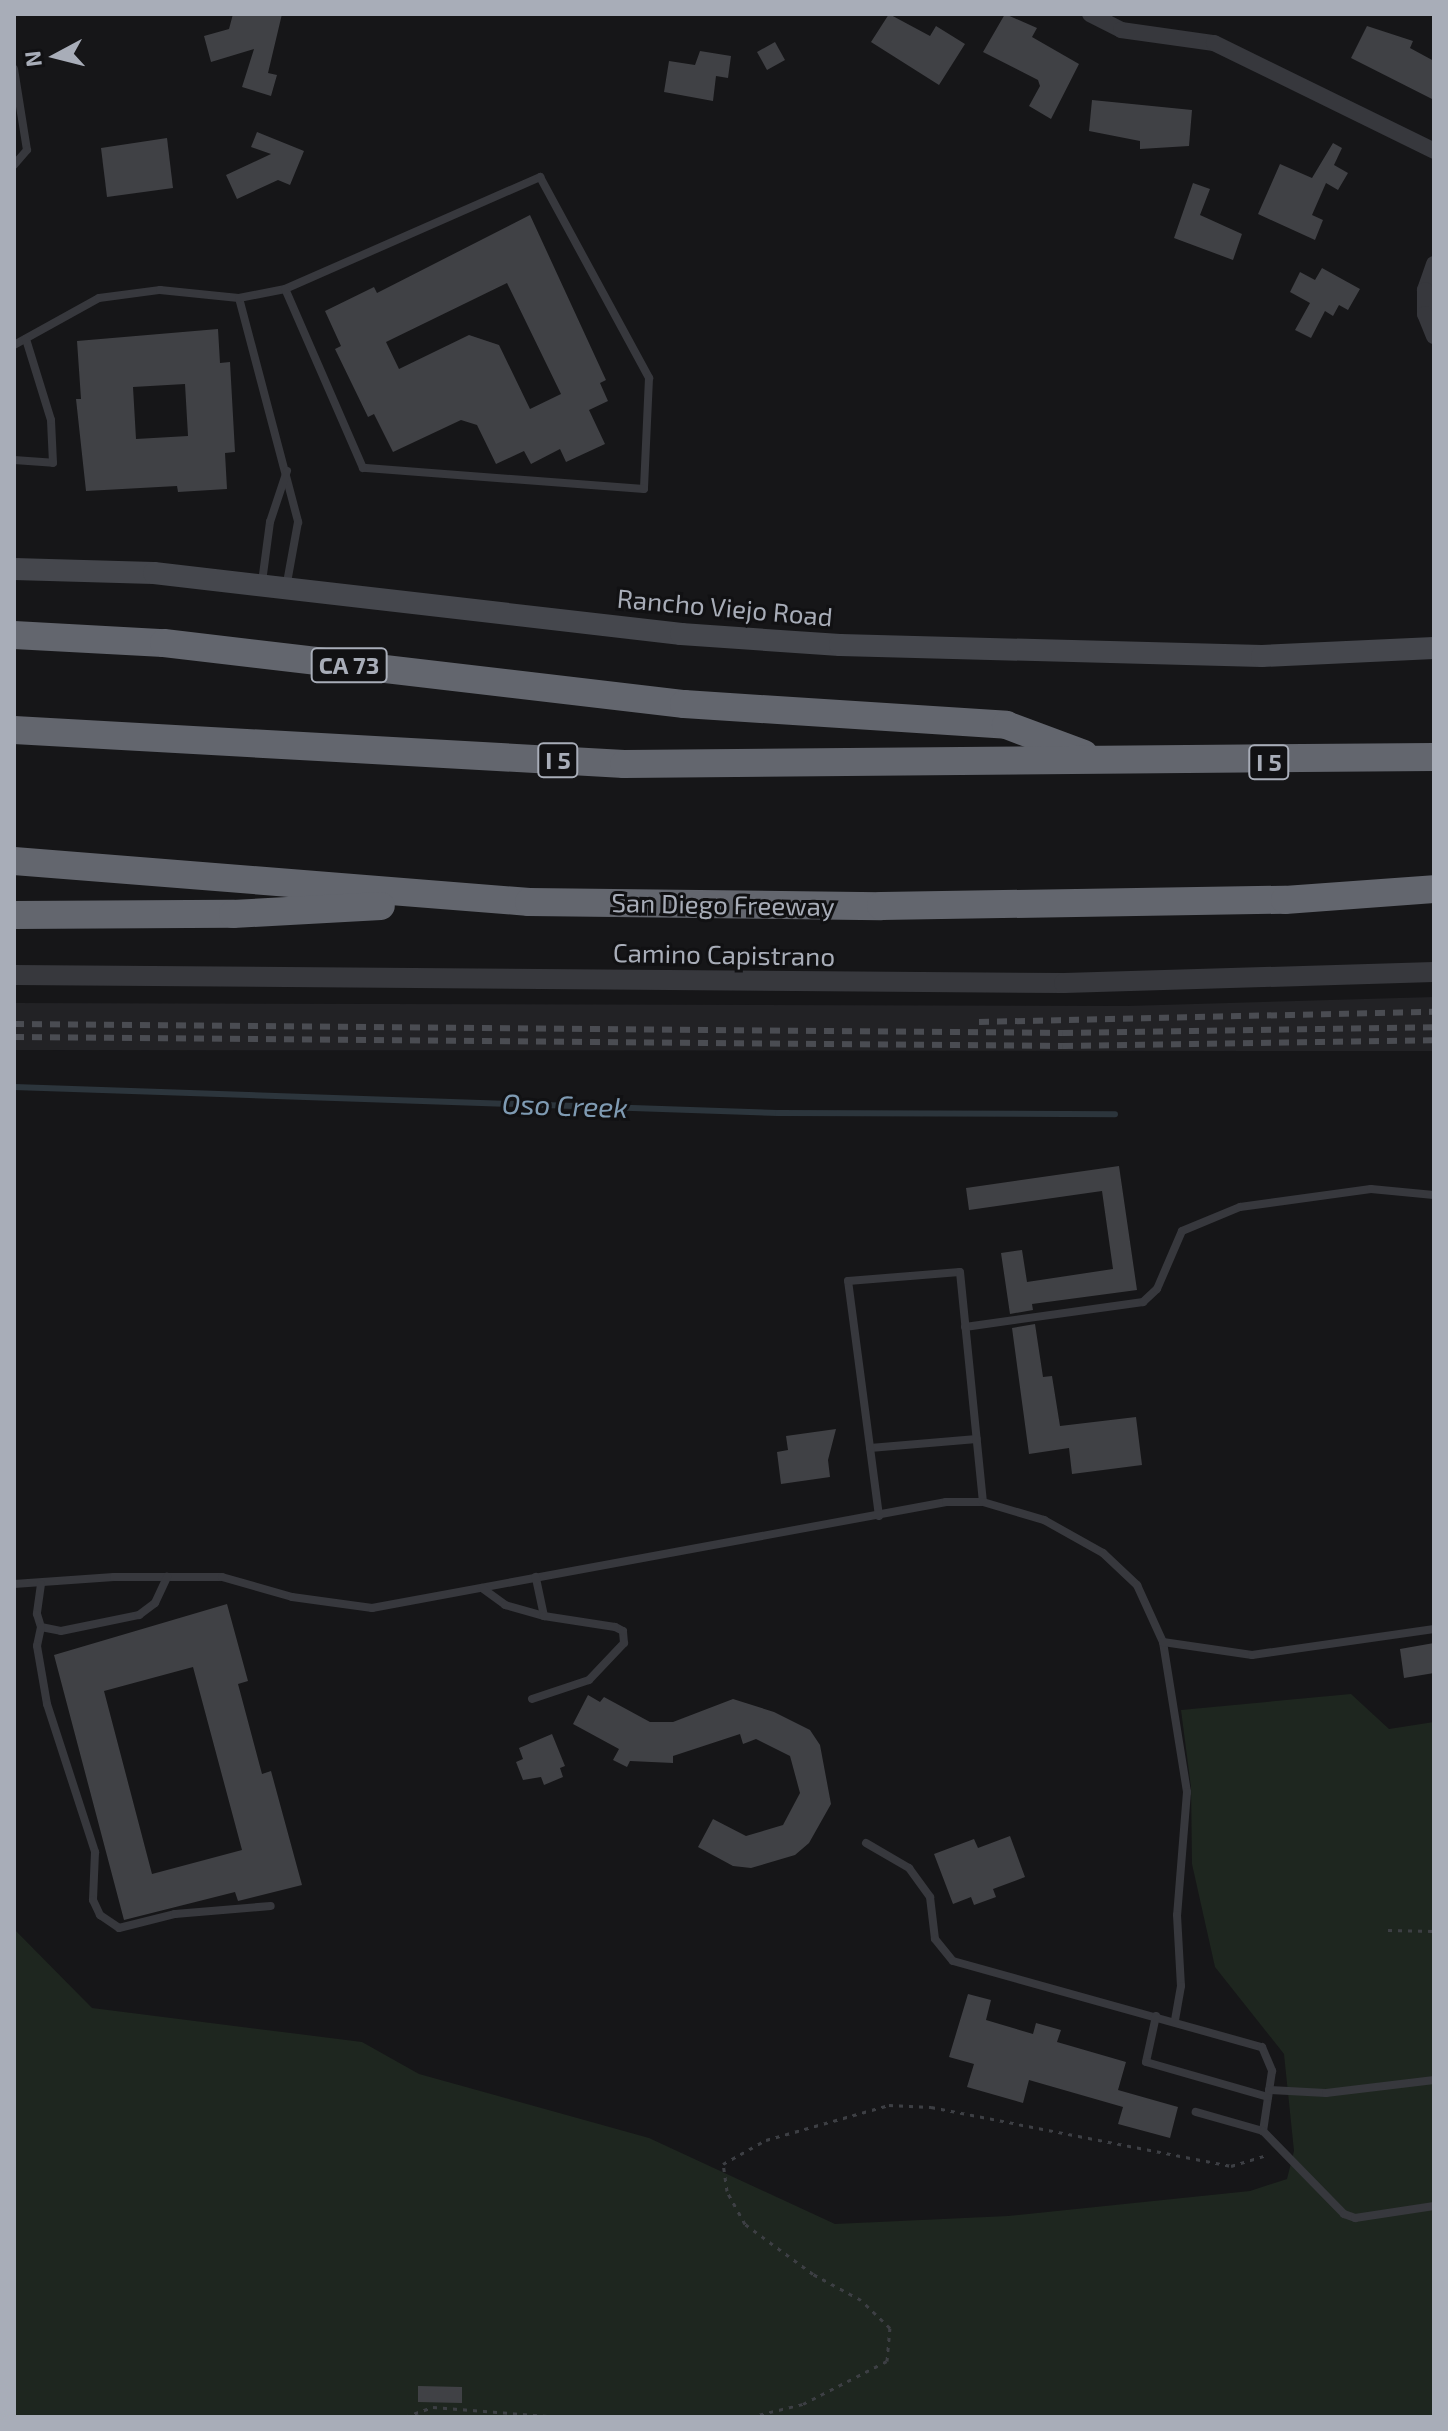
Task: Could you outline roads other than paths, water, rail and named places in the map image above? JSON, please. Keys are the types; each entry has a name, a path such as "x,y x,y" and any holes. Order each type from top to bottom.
{"highway":[{"name":"CA 73","path":"14,635 164,643 640,700 1006,725 1103,762"},
{"name":"I 5","path":"14,730 624,764 1434,757"},
{"name":"San Diego Freeway","path":"14,861 489,901 881,906 1285,900 1434,889"},
{"path":"14,915 233,914 489,901"}],"main road":[{"name":"Rancho Viejo Road","path":"14,569 154,573 681,634 840,645 1262,656 1434,648"}],"street":[{"path":"1090,14 1121,30 1214,43 1434,151"},
{"path":"1434,264 1425,290 1425,314 1434,336"},
{"name":"Camino Capistrano","path":"14,975 1064,983 1434,972"}],"lane":[{"path":"14,69 27,150 14,165"},
{"path":"14,345 99,298 160,290 239,298 285,289 540,177 649,378 644,489 363,468 285,289"},
{"path":"239,298 288,470 298,522 286,589"},
{"path":"14,460 53,463 51,420 26,339"},
{"path":"261,586 270,522 288,470"},
{"path":"965,1327 1143,1302 1157,1289 1182,1231 1240,1207 1371,1189 1434,1195"},
{"path":"879,1516 848,1281 960,1272 983,1502"},
{"path":"870,1448 977,1439"},
{"path":"14,1584 222,1577 334,1606 372,1608 946,1502 983,1502 1044,1520 1103,1553 1137,1585 1163,1642 1187,1792 1177,1915 1181,1986 1175,2021"},
{"path":"41,1627 91,1628 139,1615 155,1603 167,1577"},
{"path":"536,1577 544,1616"},
{"path":"41,1584 37,1614 41,1627 37,1646 47,1704 95,1852 93,1900 100,1915 119,1928 175,1914 271,1906"},
{"path":"482,1588 505,1605 623,1631 624,1643 589,1680 532,1699"},
{"path":"1163,1642 1252,1655 1434,1629"},
{"path":"866,1843 909,1868 930,1897 935,1939 953,1961 1262,2047 1272,2071 1263,2131"},
{"path":"1156,2016 1146,2062 1268,2094 1326,2093 1434,2080"},
{"path":"1196,2112 1263,2131 1344,2214 1355,2218 1434,2206"}],"waterway":[{"name":"Oso Creek","path":"14,1087 778,1113 1115,1114"}],"railway":[{"path":"979,1022 1434,1012"},
{"path":"14,1024 1063,1033 1434,1027"},
{"path":"14,1037 1063,1046 1434,1040"}]}
